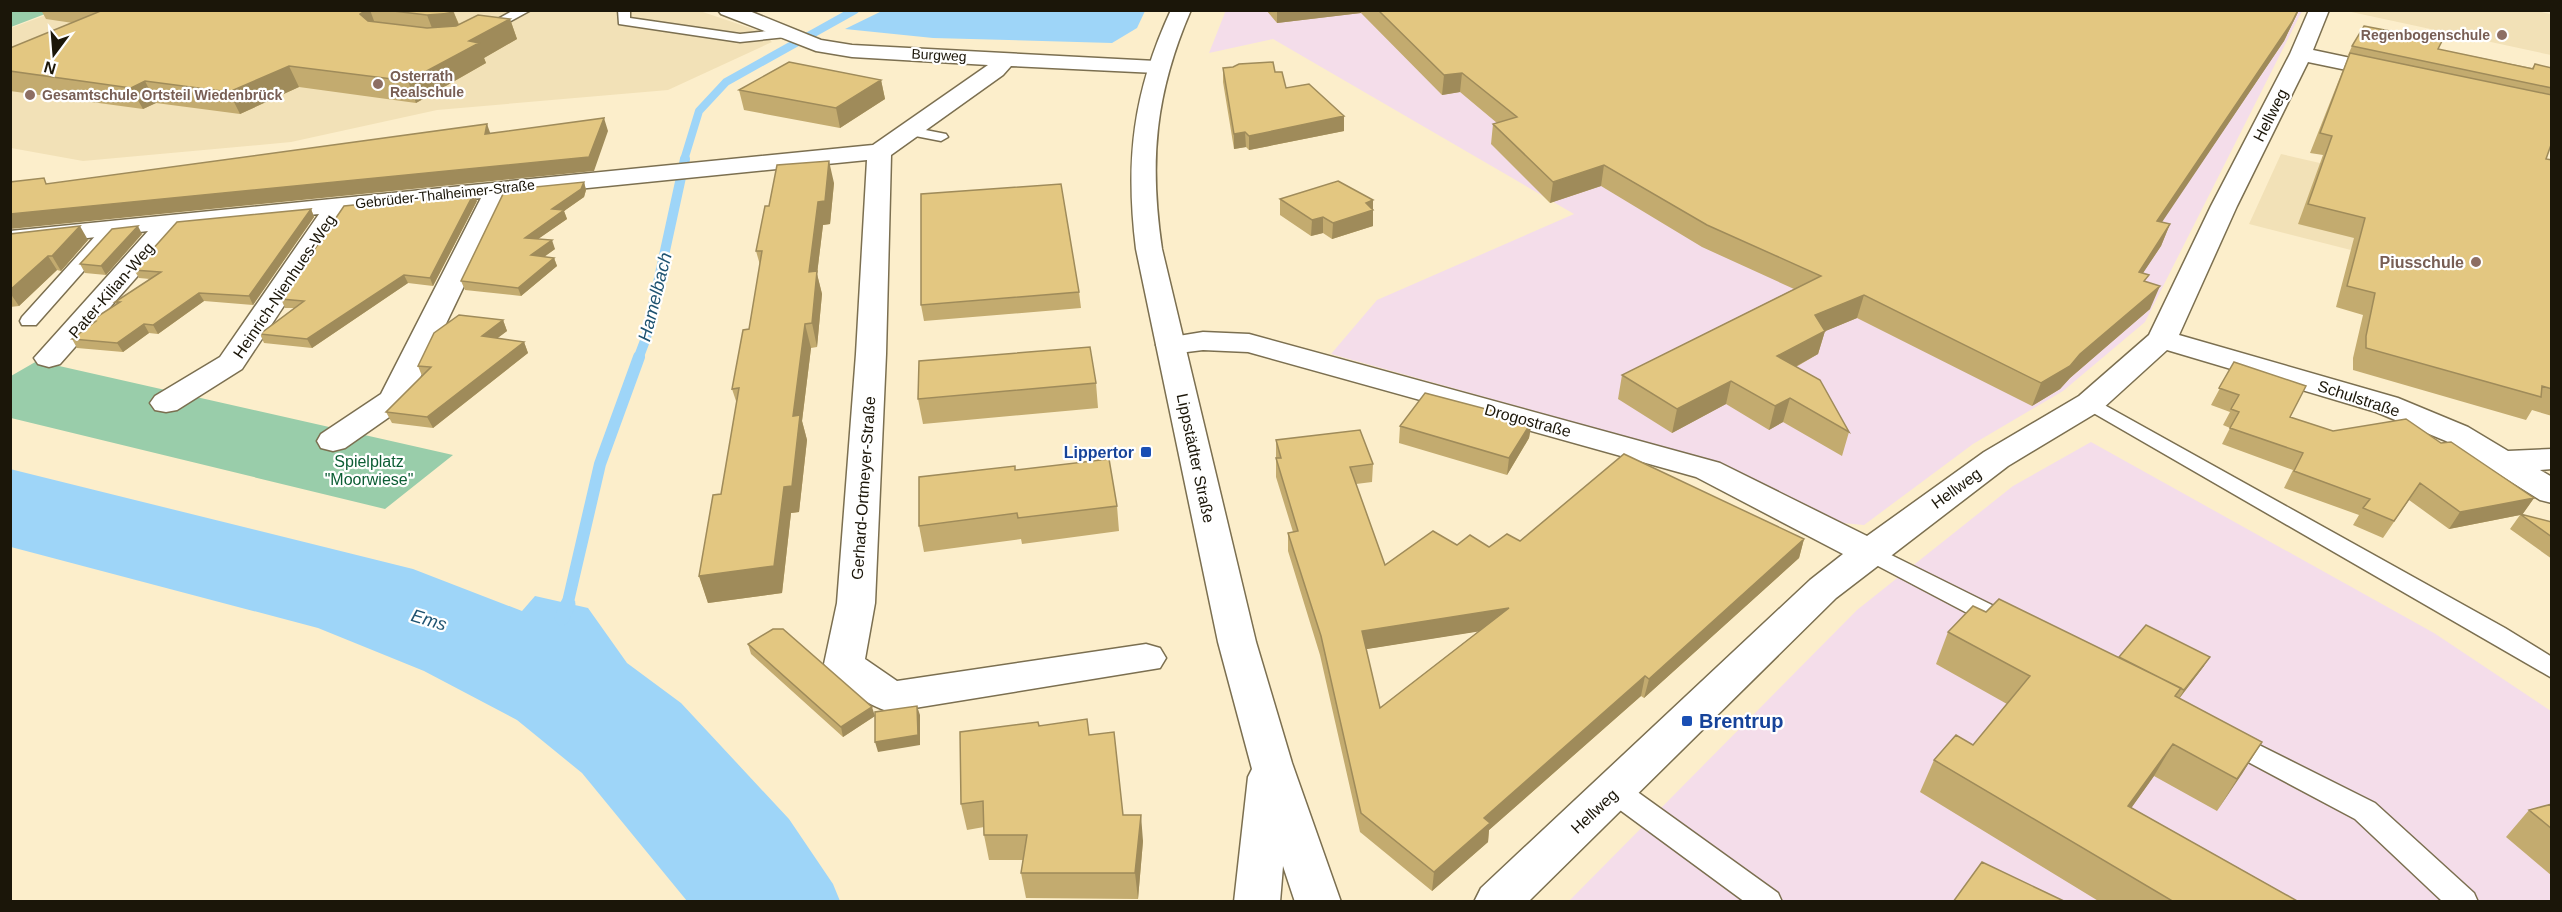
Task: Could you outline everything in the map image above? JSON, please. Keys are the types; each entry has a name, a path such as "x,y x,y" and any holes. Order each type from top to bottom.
{"street":[{"name":"Burgweg","path":"728,10 816,45 852,51 1156,67"},
{"name":"Lippstädter Straße","path":"1181,10 1156,67 1145,111 1142,147 1142,209 1237,642 1271,763 1317,902"},
{"name":"Hellweg","path":"1497,902 1823,589 1869,552 1996,459 2090,403 2162,339 2301,54 2319,10"},
{"path":"2301,54 2414,78"},
{"path":"879,152 995,70 1005,58"},
{"name":"Gebrüder-Thalheimer-Straße","path":"11,240 172,221 879,152"},
{"name":"Gerhard-Ortmeyer-Straße","path":"879,152 871,354 856,603 844,664 890,697 1146,658"},
{"path":"333,441 394,399 498,189"},
{"name":"Heinrich-Nienhues-Weg","path":"166,403 231,363 338,205"},
{"name":"Pater-Kilian-Weg","path":"49,358 172,221"},
{"name":"Schulstraße","path":"2162,339 2387,405 2457,434 2505,461 2552,492"},
{"name":"Drogostraße","path":"1171,345 1203,341 1249,343 1708,470 1869,552"},
{"path":"2505,461 2552,459"},
{"path":"1257,902 1271,763"}],"lane":[{"path":"468,38 525,10"},
{"path":"624,10 624,21 740,38 788,35"},
{"path":"910,131 941,137"},
{"path":"28,321 113,227"},
{"path":"2090,403 2496,634 2552,669"},
{"path":"1869,552 2016,629"},
{"path":"2206,728 2365,811 2464,902"},
{"path":"1615,791 1768,902"}],"shaded area":[{"name":"Osterrath Realschule","path":"697,10 759,31 772,42 668,90 437,110 291,142 83,161 11,148 11,28 57,11"},
{"path":"1226,10 2302,11 2145,322 2063,391 1973,444 1864,525 1832,522 1713,461 1331,354 1377,300 1574,214 1273,39 1209,53"},
{"name":"Regenbogenschule","path":"2342,10 2531,10 2551,14 2551,55"},
{"name":"Piusschule","path":"2281,154 2551,216 2551,301 2249,224"},
{"path":"2091,442 2434,633 2551,711 2551,901 1568,902 1857,610 2013,486"}],"green space":[{"path":"11,11 53,11 11,27"},
{"name":"Spielplatz \"Moorwiese\"","path":"37,361 453,455 385,509 11,418 11,376"}],"water":[{"path":"884,10 1145,11 1137,28 1112,43 933,38 845,29"},
{"name":"Ems","path":"10,469 413,569 522,611 535,596 588,608 627,663 681,703 789,819 833,884 840,901 687,901 582,773 517,720 424,671 318,628 11,547"}],"building":[{"path":"103,10 366,10 360,14 368,21 427,28 456,26 478,15 510,19 469,41 479,43 408,81 289,66 229,92 145,81 131,88 10,71 10,48"},
{"path":"385,10 437,10 454,13 427,15"},
{"path":"1378,10 2298,10 2157,221 2170,224 2139,272 2149,275 2144,281 2160,286 2080,354 2070,366 2041,383 1864,295 1815,315 1825,331 1777,356 1820,380 1849,432 1790,398 1775,406 1731,381 1677,409 1622,375 1821,276 1707,225 1604,165 1553,182 1493,124 1517,117 1462,73 1444,75"},
{"path":"2364,26 2442,41 2438,49 2533,69 2535,64 2552,68 2552,88 2352,46"},
{"path":"2350,53 2552,95 2552,142 2546,159 2552,160 2552,389 2542,386 2541,397 2366,348 2366,336 2375,293 2347,286 2365,218 2308,204 2332,136 2320,133"},
{"path":"789,62 881,80 836,108 739,90"},
{"path":"1273,62 1275,72 1282,72 1286,88 1309,84 1344,116 1249,136 1245,132 1234,134 1223,68 1239,64"},
{"path":"604,118 589,157 10,214 10,182 44,178 46,184 487,124 485,134"},
{"path":"829,161 825,201 818,202 809,272 817,271 812,323 805,324 793,416 800,415 792,486 784,487 774,566 699,576 713,495 721,494 739,388 732,389 743,330 749,329 762,251 756,251 765,206 769,206 777,165"},
{"path":"1338,181 1373,200 1366,203 1373,210 1333,223 1323,217 1312,220 1280,199"},
{"path":"584,182 581,189 552,209 564,210 525,238 552,240 531,255 554,258 518,288 461,281 505,190"},
{"path":"1061,184 1079,292 921,305 921,194"},
{"path":"474,193 430,278 404,275 307,339 260,334 304,301 281,299 344,206"},
{"path":"311,209 249,296 199,293 153,325 144,324 117,343 72,339 96,321 92,320 120,302 115,302 161,272 134,270 177,222"},
{"path":"80,226 52,256 48,256 10,290 10,234"},
{"path":"138,226 101,266 80,264 112,229"},
{"path":"459,315 503,320 482,336 524,342 427,417 386,412 431,367 418,366 434,333"},
{"path":"1090,347 1096,383 918,399 919,361"},
{"path":"2234,362 2306,386 2290,417 2333,431 2406,419 2441,443 2451,442 2534,498 2460,512 2420,483 2394,521 2363,508 2370,499 2294,471 2303,453 2230,428 2239,412 2231,409 2239,395 2219,388"},
{"path":"1425,393 1532,421 1509,458 1400,426"},
{"path":"1360,430 1373,464 1350,467 1385,565 1433,531 1457,545 1470,535 1489,547 1507,534 1520,541 1624,454 1804,539 1649,679 1645,676 1484,818 1490,823 1434,872 1361,813 1321,636 1288,533 1298,531 1276,458 1281,458 1276,440","holes":["1509,608 1380,708 1362,631"]},
{"path":"1109,459 1117,506 1018,518 1017,513 919,526 919,477 1015,466 1015,470"},
{"path":"2520,514 2552,522 2552,537"},
{"path":"1999,599 2181,688 2175,696 2262,742 2237,779 2173,744 2128,806 2299,902 2174,902 1934,760 1956,735 1973,745 2030,676 1948,632 1973,606 1986,612"},
{"path":"2146,625 2210,657 2184,690 2119,657"},
{"path":"773,629 783,629 872,707 841,727 748,644"},
{"path":"917,706 918,735 875,742 875,712"},
{"path":"1087,719 1089,735 1114,732 1123,815 1141,815 1135,873 1021,873 1027,835 984,835 983,801 961,804 960,732 1038,722 1039,726"},
{"path":"2552,804 2552,829 2529,810"},
{"path":"1982,862 2066,902 1953,902"}],"waterway":[{"name":"Hamelbach","path":"684,160 699,111 726,82 855,10"},
{"name":"Hamelbach","path":"638,359 646,338 685,159"},
{"name":"Hamelbach","path":"567,606 600,464 639,357"},
{"name":"Hamelbach","path":"562,618 568,604"}],"place":[{"name":"Regenbogenschule","path":"2502,35"},
{"name":"Osterrath Realschule","path":"378,84"},
{"name":"Gesamtschule Ortsteil Wiedenbrück","path":"30,95"},
{"name":"Piusschule","path":"2476,262"},
{"name":"Lippertor","path":"1146,452"},
{"name":"Brentrup","path":"1687,721"}]}
